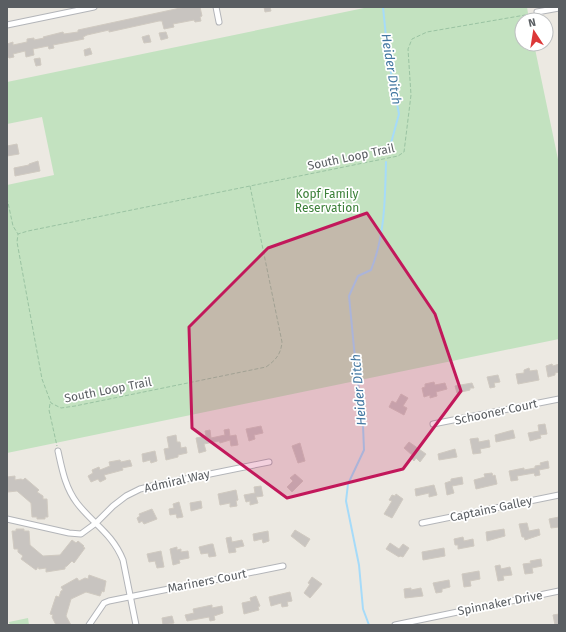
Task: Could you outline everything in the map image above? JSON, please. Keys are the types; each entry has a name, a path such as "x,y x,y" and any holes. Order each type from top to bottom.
{"street":[{"path":"7,25 94,7"},
{"path":"216,7 219,22"},
{"path":"537,12 559,8"},
{"name":"Schooner Court","path":"433,424 559,399"},
{"path":"58,451 64,478 69,491 81,508 111,538 119,550 123,560 136,625"},
{"name":"Admiral Way","path":"7,519 76,534 84,533 119,501 140,489 268,462"},
{"name":"Captains Galley","path":"422,523 559,495"},
{"name":"Mariners Court","path":"89,625 104,603 131,596 283,566"},
{"name":"Spinnaker Drive","path":"395,625 559,591"}],"path":[{"name":"South Loop Trail","path":"250,186 282,342 281,351 275,361 266,367 75,406 61,408 51,403 42,379 17,242 18,234 28,231 250,186 377,161 398,156 404,152 411,95 408,49 412,39 427,32 514,16"},
{"path":"7,198 13,226 18,234"},
{"path":"51,403 49,410 58,451"}],"highlighted area":[{"path":"367,213 435,314 461,391 403,469 287,498 192,428 189,327 268,248"}],"green space":[{"name":"Kopf Family Reservation","path":"369,7 527,7 528,12 514,12 514,52 536,52 559,164 559,339 7,453 7,185 54,175 42,117 7,124 7,82"},
{"path":"28,618 29,625 10,625 9,622"}],"building":[{"path":"185,7 200,7 202,16 200,17 201,21 195,22 194,20 173,24 174,27 164,29 162,21 159,21 109,32 109,30 87,35 83,37 84,39 53,45 54,48 49,49 48,46 33,49 34,55 26,57 25,51 13,54 14,57 9,58 7,55 7,44 13,42 13,45 27,42 27,39 34,38 34,40 63,32 64,34 78,32 78,30"},
{"path":"264,7 270,7 271,11 265,12"},
{"path":"166,32 168,38 161,40 159,33"},
{"path":"149,35 151,42 144,43 142,37"},
{"path":"90,48 92,54 85,56 84,50"},
{"path":"40,58 41,65 36,66 34,59"},
{"path":"17,144 19,154 7,156 7,146"},
{"path":"38,161 40,171 15,176 14,168 29,165"},
{"path":"552,364 553,366 559,364 559,372 548,377 546,366"},
{"path":"529,368 530,371 537,370 539,380 518,384 516,374 524,373 524,370"},
{"path":"498,375 500,382 494,383 495,387 490,388 487,377"},
{"path":"434,382 435,385 445,383 447,389 436,392 437,396 430,398 430,395 424,397 422,388 425,387 425,384"},
{"path":"472,383 474,388 457,393 455,386"},
{"path":"401,394 408,398 403,406 407,408 404,415 389,407 392,401 396,403"},
{"path":"545,424 547,434 540,435 541,438 530,441 528,433 539,431 538,425"},
{"path":"261,426 263,433 254,435 255,439 249,441 246,429"},
{"path":"229,429 230,436 236,435 238,445 231,446 230,440 220,443 219,441 204,444 206,451 199,453 196,438 206,436 205,431 210,430 211,438 225,435 224,430"},
{"path":"513,430 515,438 496,442 495,435"},
{"path":"176,435 177,442 180,442 181,448 186,447 187,453 166,460 164,449 169,448 167,437"},
{"path":"478,438 479,442 489,440 490,447 480,449 481,453 473,454 470,439"},
{"path":"409,442 426,454 420,462 416,458 414,461 410,457 412,455 404,448"},
{"path":"300,443 305,461 298,463 292,446"},
{"path":"455,449 457,457 439,460 438,454"},
{"path":"155,451 157,461 151,463 150,460 143,462 142,454"},
{"path":"120,460 121,462 130,460 132,466 104,475 106,479 100,482 98,479 91,482 88,476 93,473 92,470 99,467 100,470 110,466 109,462"},
{"path":"548,461 549,468 539,470 540,475 535,476 534,473 517,476 518,480 511,481 509,471 524,468 524,470 535,468 535,466 541,465 540,463"},
{"path":"492,473 493,476 495,475 497,484 476,489 474,480 485,477 484,474"},
{"path":"295,474 303,481 292,492 287,487 293,481 290,478"},
{"path":"15,476 15,480 23,480 25,478 39,490 37,492 43,496 43,499 47,499 48,517 45,517 45,519 37,519 37,517 32,517 31,503 17,491 8,492 7,477"},
{"path":"462,477 463,484 452,486 454,493 447,495 445,483 451,481 451,479"},
{"path":"434,485 437,495 429,497 429,493 416,496 415,489"},
{"path":"261,486 263,496 256,497 258,503 250,505 250,501 246,502 244,495 255,493 254,487"},
{"path":"236,490 238,500 236,501 237,506 230,507 230,503 220,505 218,494"},
{"path":"396,494 403,499 392,518 384,514 392,501 389,500 392,495 395,496"},
{"path":"201,501 202,508 191,511 190,503"},
{"path":"179,502 183,517 177,518 176,514 170,515 169,509 174,508 173,504"},
{"path":"152,509 157,519 144,524 142,521 139,523 137,518 140,516 139,514"},
{"path":"559,517 559,527 551,528 549,519"},
{"path":"527,523 529,531 539,529 540,535 525,540 524,537 522,537 519,524"},
{"path":"16,529 24,529 24,531 29,531 30,545 43,556 60,555 72,540 76,543 78,541 85,548 74,563 72,561 65,567 65,569 46,572 46,568 39,569 38,567 36,570 21,559 23,556 18,552 18,549 14,549 12,531 16,531"},
{"path":"504,529 505,536 487,541 486,532"},
{"path":"295,530 310,539 305,547 291,536"},
{"path":"268,531 269,541 263,543 262,539 254,541 253,534"},
{"path":"231,537 232,542 242,540 244,546 235,548 236,552 229,553 226,538"},
{"path":"463,537 464,541 473,539 474,546 458,549 458,545 455,545 454,539"},
{"path":"390,543 399,549 403,544 409,548 403,557 399,557 386,549"},
{"path":"213,544 216,556 209,557 208,553 201,554 199,547"},
{"path":"177,547 177,550 181,549 181,552 188,551 189,558 179,560 180,563 173,565 170,549"},
{"path":"444,548 445,556 423,560 422,552"},
{"path":"161,551 164,567 157,568 155,561 149,562 147,554"},
{"path":"541,559 542,566 532,568 533,573 525,574 523,564"},
{"path":"500,565 501,569 510,567 512,575 503,576 504,580 498,581 495,566"},
{"path":"479,571 480,579 470,581 471,586 464,587 462,574"},
{"path":"89,575 106,581 104,592 102,591 100,596 86,592 71,599 66,616 71,625 56,625 52,617 53,615 50,614 56,596 59,597 61,591 63,590 61,587 77,578 79,581 85,578 88,579"},
{"path":"312,577 322,584 310,598 304,593 310,584 308,583"},
{"path":"449,580 450,587 442,589 442,592 436,593 433,583"},
{"path":"411,588 411,590 421,588 423,596 405,598 404,589"},
{"path":"290,592 292,601 287,602 288,606 282,607 281,603 271,606 269,597"},
{"path":"256,596 260,606 258,607 259,610 244,614 242,603 251,601 250,598"},
{"path":"212,605 212,608 222,606 223,613 214,616 215,620 210,621 209,617 187,621 185,615 194,613 193,609"},
{"path":"559,614 559,625 555,625 553,615"},
{"path":"172,616 174,623 163,625 162,618"}],"waterway":[{"name":"Heider Ditch","path":"383,7 388,57 399,114 388,154"},
{"name":"Heider Ditch","path":"369,625 363,609 359,565 346,501 348,484 364,450 363,425 349,296 358,276 371,270 376,257 382,230 386,162"}]}
